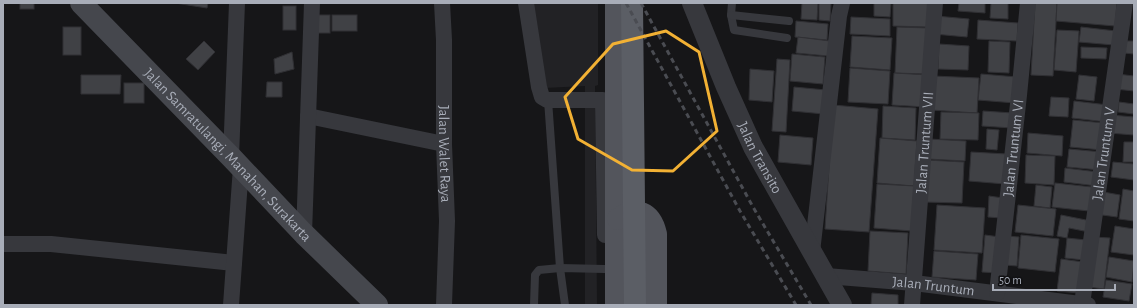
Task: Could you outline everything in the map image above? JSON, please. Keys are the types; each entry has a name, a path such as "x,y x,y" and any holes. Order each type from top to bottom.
{"highway":[{"path":"632,3 635,305"}],"main road":[{"name":"Jalan Samratulangi, Manahan, Surakarta","path":"81,3 304,234 377,305"},
{"path":"616,3 616,305"},
{"path":"604,305 605,235 612,223 628,213 639,213 648,216 654,224 656,234 656,305"}],"street":[{"path":"231,305 234,263 237,3"},
{"path":"304,234 312,3"},
{"name":"Jalan Walet Raya","path":"442,3 444,40 444,144 447,221 444,305"},
{"path":"526,3 539,87 542,97 548,100 603,100 605,235"},
{"name":"Jalan Transito","path":"692,3 726,88 752,147 842,305"},
{"path":"812,252 839,16 842,3"},
{"name":"Jalan Truntum VII","path":"912,305 935,3"},
{"name":"Jalan Truntum VI","path":"997,293 1028,3"},
{"name":"Jalan Truntum V","path":"1085,305 1125,3"},
{"path":"308,116 444,144"},
{"path":"3,244 51,244 234,263"},
{"name":"Jalan Truntum","path":"826,276 914,283 1085,305"}],"lane":[{"path":"732,3 731,15 733,28 736,32 787,38"},
{"path":"731,15 789,21"},
{"path":"548,100 560,268 565,305"},
{"path":"534,305 535,275 539,270 560,268 605,269"}],"highlighted area":[{"path":"666,31 699,52 717,131 673,171 632,170 578,139 565,97 613,44"}],"shaded area":[{"path":"532,3 598,3 598,85 595,86 597,305 585,305 585,86 544,88"}],"building":[{"path":"20,3 34,3 34,9 20,9"},
{"path":"175,3 208,3 207,8"},
{"path":"802,3 818,3 817,20 801,19"},
{"path":"819,3 831,3 830,21 819,20"},
{"path":"874,3 891,3 890,17 874,16"},
{"path":"893,3 929,3 927,27 893,26"},
{"path":"959,3 985,3 985,13 958,11"},
{"path":"991,3 1008,3 1008,19 990,18"},
{"path":"1035,3 1057,3 1053,76 1031,75"},
{"path":"1057,3 1117,3 1115,26 1056,21"},
{"path":"283,6 296,6 296,30 283,30"},
{"path":"318,15 330,15 330,33 318,33"},
{"path":"332,15 357,15 357,31 332,31"},
{"path":"936,16 969,19 967,37 934,34"},
{"path":"851,17 890,19 890,36 850,34"},
{"path":"978,20 1018,23 1017,41 977,39"},
{"path":"796,21 828,24 827,40 795,37"},
{"path":"63,27 81,27 81,55 63,55"},
{"path":"897,27 929,28 927,74 895,73"},
{"path":"1081,27 1116,31 1114,45 1079,42"},
{"path":"1057,30 1079,31 1076,72 1054,70"},
{"path":"852,36 892,38 890,70 850,67"},
{"path":"798,37 830,41 828,56 796,53"},
{"path":"204,41 215,52 198,70 186,59"},
{"path":"989,41 1010,42 1009,73 988,72"},
{"path":"1125,41 1134,41 1134,54 1124,53"},
{"path":"939,44 969,46 968,70 938,69"},
{"path":"1081,47 1107,48 1106,59 1081,58"},
{"path":"292,52 294,69 275,74 274,59"},
{"path":"792,54 825,57 823,84 790,81"},
{"path":"777,59 790,60 786,132 772,131"},
{"path":"850,68 890,71 888,104 848,102"},
{"path":"750,69 774,71 772,102 749,100"},
{"path":"894,73 928,75 926,107 892,105"},
{"path":"981,74 1017,77 1015,103 978,100"},
{"path":"1117,74 1134,76 1134,91 1115,89"},
{"path":"81,75 121,75 120,94 81,94"},
{"path":"1079,75 1097,77 1094,101 1076,99"},
{"path":"933,76 979,78 977,113 931,110"},
{"path":"267,82 282,82 282,97 266,97"},
{"path":"124,83 144,83 144,103 124,103"},
{"path":"794,87 826,90 824,114 792,111"},
{"path":"1051,97 1069,98 1068,117 1049,116"},
{"path":"1074,101 1108,105 1107,122 1072,118"},
{"path":"1119,102 1134,104 1134,114 1118,112"},
{"path":"833,105 878,109 869,232 825,229"},
{"path":"883,106 916,108 915,140 882,138"},
{"path":"983,111 1013,113 1012,128 982,126"},
{"path":"941,112 979,113 978,140 940,139"},
{"path":"1111,115 1134,117 1134,135 1109,133"},
{"path":"1073,120 1104,123 1102,150 1070,147"},
{"path":"987,129 999,130 997,150 986,149"},
{"path":"1028,133 1063,136 1062,156 1027,153"},
{"path":"780,135 813,138 811,165 778,162"},
{"path":"880,138 917,141 914,186 877,183"},
{"path":"929,139 966,141 965,161 928,159"},
{"path":"1124,142 1134,142 1134,162 1123,162"},
{"path":"1069,149 1102,152 1100,170 1067,167"},
{"path":"971,152 1007,154 1005,184 969,181"},
{"path":"1026,155 1055,156 1054,185 1025,183"},
{"path":"926,160 964,162 962,203 924,202"},
{"path":"1113,162 1134,164 1134,180 1111,177"},
{"path":"1065,168 1098,172 1097,186 1064,182"},
{"path":"1055,183 1092,187 1089,211 1052,207"},
{"path":"877,184 915,186 912,231 874,228"},
{"path":"1036,185 1052,187 1050,208 1034,206"},
{"path":"1123,189 1134,191 1134,221 1119,219"},
{"path":"1098,191 1120,195 1117,217 1095,214"},
{"path":"989,196 1003,198 1001,218 988,217"},
{"path":"937,205 985,208 982,253 934,250"},
{"path":"1018,205 1056,209 1053,236 1015,232"},
{"path":"1061,215 1091,221 1089,232 1069,228 1067,238 1057,236"},
{"path":"1115,226 1134,229 1134,255 1111,252"},
{"path":"870,231 908,233 906,274 868,271"},
{"path":"985,235 1000,237 998,273 982,272"},
{"path":"1021,235 1059,239 1055,272 1018,268"},
{"path":"1007,236 1019,237 1017,266 1005,265"},
{"path":"1094,237 1110,238 1104,289 1088,287"},
{"path":"1067,238 1086,240 1084,260 1065,258"},
{"path":"934,251 978,254 976,280 932,277"},
{"path":"1109,257 1134,261 1132,282 1106,277"},
{"path":"1061,259 1083,262 1079,293 1057,291"},
{"path":"1106,280 1132,284 1129,301 1103,297"},
{"path":"872,293 898,295 898,305 871,305"}],"railway":[{"path":"626,3 740,211 796,305"},
{"path":"641,3 753,207 811,305"}]}
